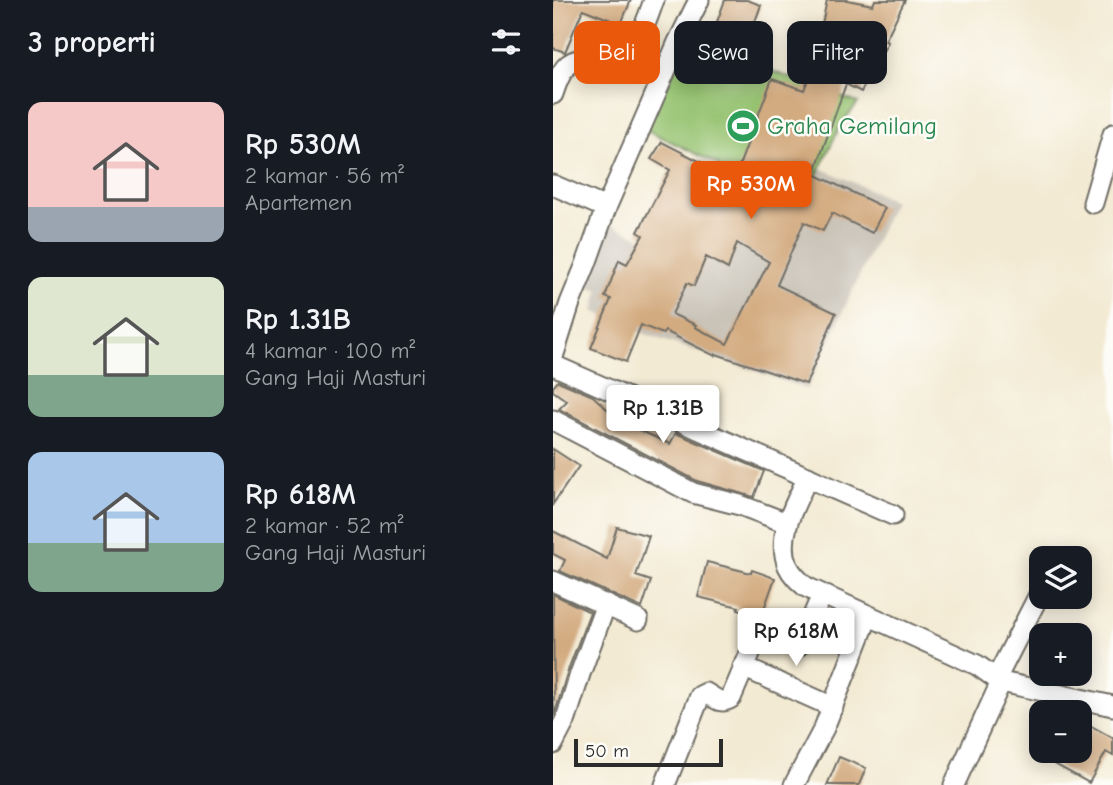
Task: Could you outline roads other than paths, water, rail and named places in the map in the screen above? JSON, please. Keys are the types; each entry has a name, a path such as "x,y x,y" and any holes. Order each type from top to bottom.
{"street":[{"path":"554,84 573,60 608,56 628,48 640,35 654,0"},
{"path":"553,357 606,208 699,0"},
{"path":"1093,203 1113,134"},
{"path":"553,185 606,208"},
{"path":"553,365 893,514"},
{"path":"553,420 692,494 740,505 787,523"},
{"path":"808,477 785,528 788,565 793,575 806,587 977,665 999,681 1113,706"},
{"path":"553,581 638,620"},
{"path":"666,785 700,696 706,693 720,702 731,698 754,644 760,639 776,638 798,646 822,595"},
{"path":"553,744 559,717 580,674 606,604"},
{"path":"954,785 1033,609"},
{"path":"794,785 824,728 868,616"},
{"path":"743,667 832,706"}],"place":[{"name":"Graha Gemilang","path":"743,126"}]}
